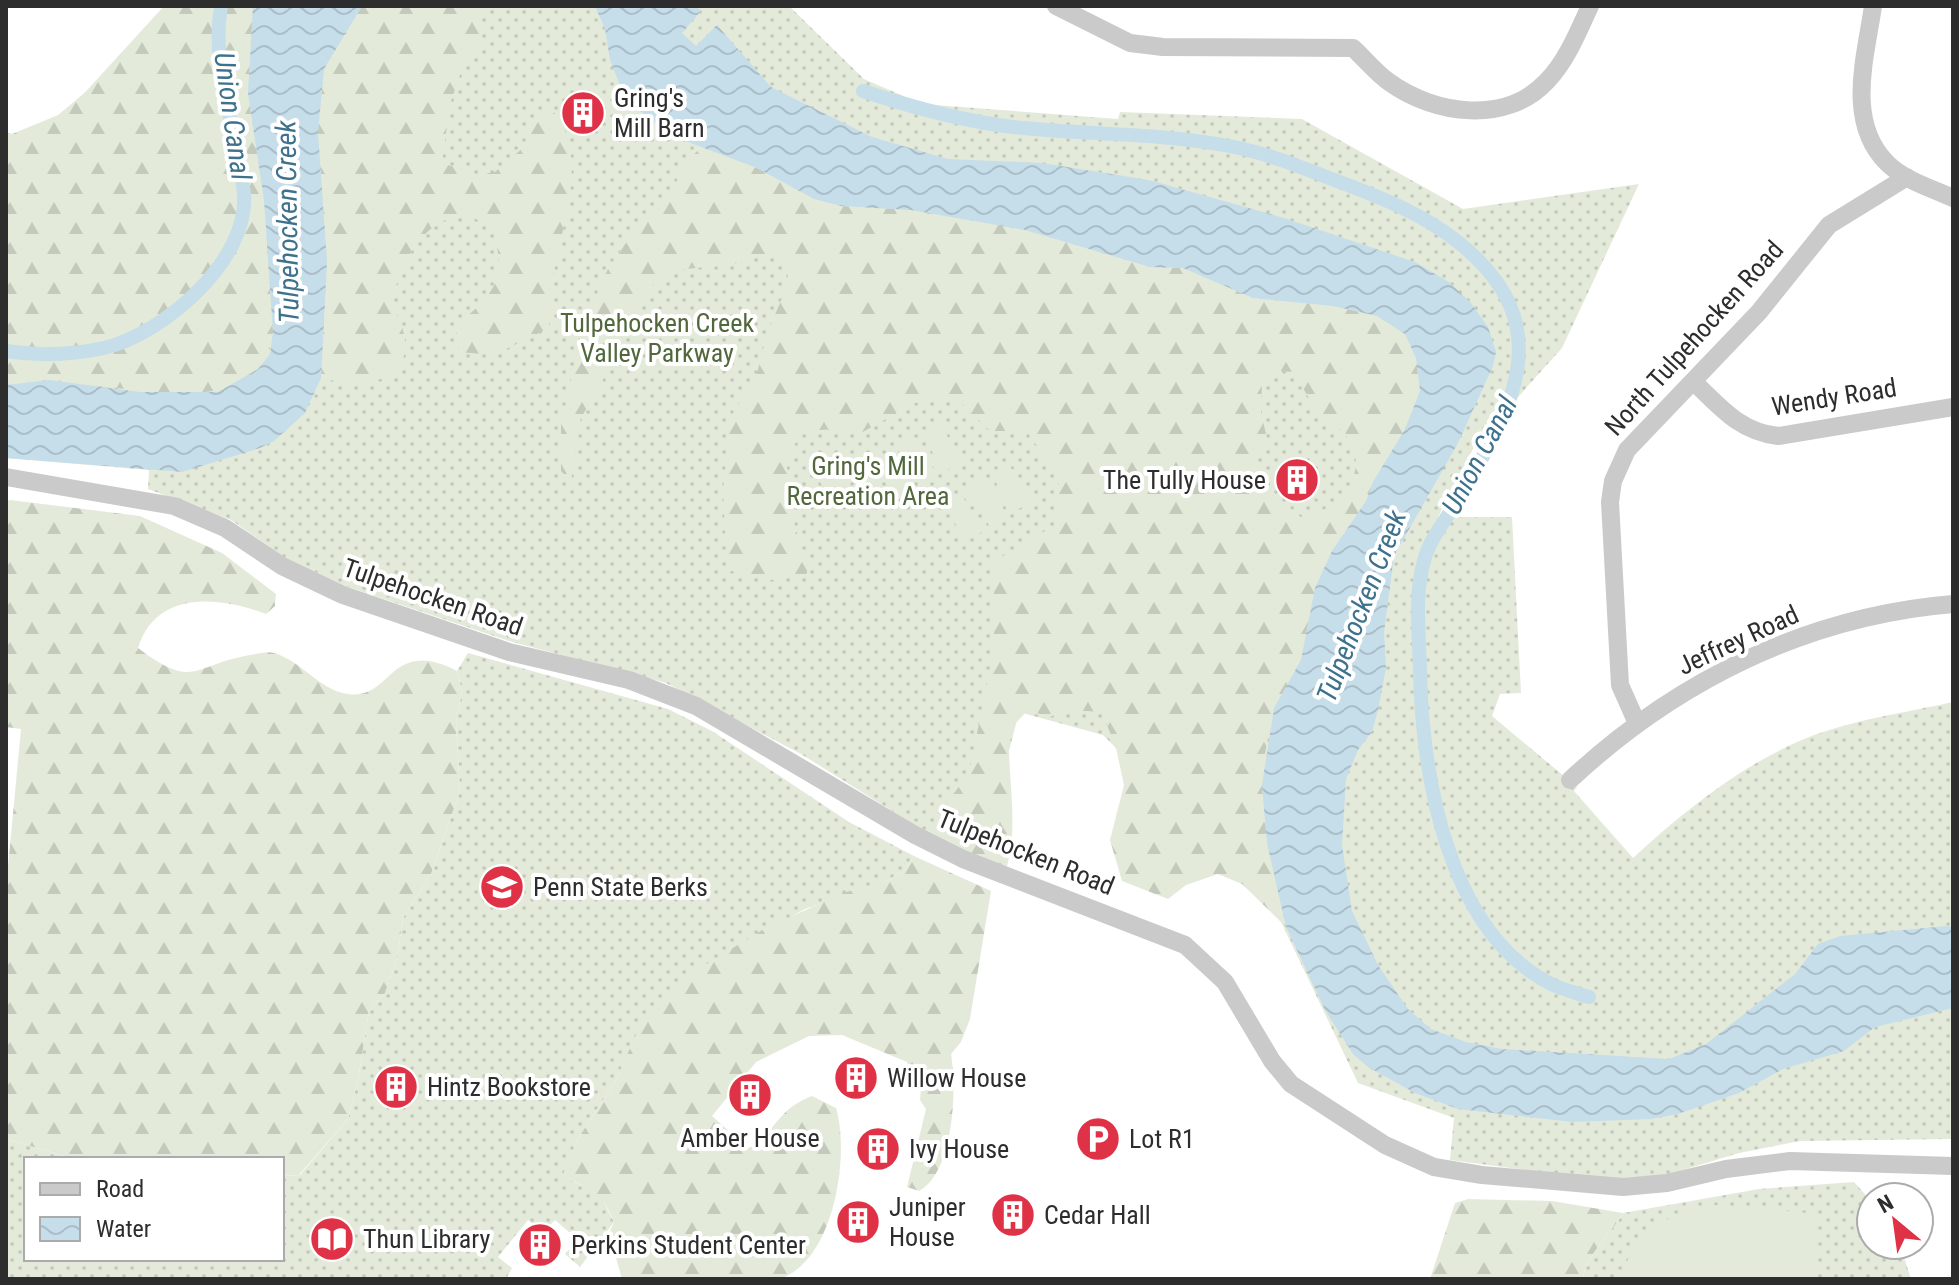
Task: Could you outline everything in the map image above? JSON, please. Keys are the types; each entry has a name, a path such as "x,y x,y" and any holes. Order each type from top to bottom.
{"street":[{"path":"1056,6 1130,43 1163,47 1353,48 1386,80 1411,95 1462,109 1495,111 1523,100 1549,80 1564,60 1590,6"},
{"path":"1873,6 1861,108 1875,148 1887,163 1907,177 1953,198"},
{"name":"North Tulpehocken Road","path":"1636,721 1620,685 1611,528 1613,481 1627,450 1759,312 1829,225 1907,177"},
{"name":"Wendy Road","path":"1694,382 1743,427 1760,434 1778,436 1953,407"},
{"name":"Tulpehocken Road","path":"6,477 174,506 225,528 282,566 343,595 509,652 629,680 696,706 915,835 963,859 1185,945 1225,982 1272,1061 1291,1084 1385,1145 1434,1167 1482,1175 1623,1187 1667,1183 1726,1169 1790,1161 1953,1166"},
{"name":"Jeffrey Road","path":"1570,780 1636,721 1728,668 1777,646 1876,615 1953,604"}],"green space":[{"path":"164,6 253,6 248,93 264,200 273,332 262,363 241,381 213,391 180,394 49,380 6,385 6,133 12,134 68,111"},
{"name":"Tulpehocken Creek Valley Parkway","path":"169,6 789,6 864,79 922,104 1118,119 1120,112 1302,119 1463,209 1639,184 1562,348 1475,445 1438,517 1512,517 1521,693 1500,694 1492,716 1577,787 1574,791 1633,858 1713,791 1780,750 1840,727 1953,702 1953,1139 1800,1141 1739,1153 1653,1179 1588,1178 1450,1160 1454,1118 1358,1083 1272,903 1103,735 1019,712 981,860 929,834 801,754 666,683 509,641 348,587 284,557 231,520 148,489 149,470 6,458 6,149 15,151 161,29"},
{"path":"362,6 482,6 482,39 461,72 450,104 442,163 477,175 495,172 524,147 530,124 547,104 561,123 569,144 572,165 571,188 553,278 549,328 494,355 459,352 455,327 489,294 495,284 499,260 492,226 467,216 449,218 425,234 415,246 396,286 395,308 404,334 405,352 400,365 379,380 350,383 321,378 327,262 318,132 324,68"},
{"path":"700,147 757,168 814,199 841,206 911,210 1025,230 1150,267 1183,268 1253,298 1333,306 1378,316 1405,334 1416,358 1420,391 1405,429 1373,482 1367,501 1332,551 1315,589 1301,660 1274,709 1265,753 1262,785 1267,843 1286,927 1242,884 1218,874 1186,885 1168,899 1122,881 1110,840 1124,785 1116,748 1102,712 1071,710 1049,717 1028,710 1009,730 1012,833 1007,866 981,860 929,834 943,808 969,773 994,649 994,561 1057,524 1059,476 1026,431 990,431 956,398 919,401 859,434 833,429 806,431 790,452 787,479 795,526 809,566 806,575 772,580 727,570 723,490 731,416 757,374 767,333 787,287 788,270 771,251 731,265 685,269 654,284 628,314 617,355 581,418 571,481 561,471 561,426 583,325 608,269 641,221 675,187 679,174","holes":["1280,371 1293,372 1323,421 1345,432 1356,462 1355,473 1345,492 1330,506 1302,518 1259,482 1253,464 1267,439 1261,412 1262,380"]},
{"path":"939,422 962,461 944,472 921,433"},
{"path":"915,437 938,476 920,487 897,448"},
{"path":"890,452 914,490 896,501 873,462"},
{"path":"1008,463 1032,501 1014,512 990,473"},
{"path":"831,464 850,496 834,505 815,474"},
{"path":"984,477 1008,516 990,527 966,488"},
{"path":"960,492 984,531 966,541 942,503"},
{"path":"6,501 140,516 222,553 276,594 275,606 266,614 229,604 191,602 159,616 147,629 138,648 171,669 194,671 231,659 271,652 293,662 328,687 348,694 363,694 404,665 417,661 435,662 457,671 462,691 456,723 460,791 431,874 403,918 397,958 385,993 369,1011 348,1119 299,1175 284,1176 284,1157 68,1157 6,1139 6,888 21,729 6,727"},
{"path":"468,653 668,709 712,731 849,822 914,856 905,870 888,880 805,909 695,971 643,1021 615,1082 577,1140 563,1177 599,1193 614,1222 580,1267 565,1254 577,1239 555,1220 543,1232 528,1220 498,1257 512,1268 506,1279 6,1279 6,1139 68,1157 24,1157 24,1261 284,1261 284,1176 300,1175 348,1119 369,1011 385,993 397,958 403,918 431,874 460,791 456,723 462,691 457,671"},
{"path":"914,856 991,891 970,1019 961,1042 951,1054 953,1108 946,1149 931,1181 919,1191 907,1187 926,1109 920,1100 921,1087 907,1062 842,1035 809,1036 756,1062 712,1116 748,1148 763,1138 789,1109 812,1096 836,1108 841,1151 839,1177 826,1228 815,1249 800,1267 778,1279 622,1279 609,1233 614,1222 605,1204 588,1188 562,1177 577,1140 615,1082 642,1021 666,994 695,971 764,929 843,893 888,880 905,870"},
{"path":"120,1155 125,1157 68,1157"},
{"path":"1854,1182 1855,1261 1905,1261 1911,1279 1583,1279 1589,1261 1623,1213 1759,1189"},
{"path":"1468,1199 1552,1201 1623,1213 1589,1261 1583,1279 1430,1279 1455,1203"},
{"path":"1718,1205 1819,1214 1814,1279 1621,1279 1635,1248 1656,1226 1685,1212"}],"water":[{"name":"Tulpehocken Creek","path":"253,6 362,6 324,69 318,132 327,262 321,378 305,413 274,441 260,448 182,472 6,458 6,385 49,380 140,392 218,392 258,369 270,354 273,332 264,200 248,93"},
{"name":"Tulpehocken Creek","path":"595,6 696,6 701,11 682,33 696,46 717,25 771,87 872,137 948,159 1042,163 1149,180 1284,218 1415,262 1449,282 1471,303 1488,327 1496,352 1493,366 1458,443 1394,556 1384,632 1386,668 1372,732 1358,750 1346,779 1342,845 1352,911 1378,965 1408,1009 1431,1029 1466,1042 1502,1049 1669,1059 1706,1044 1795,974 1818,944 1840,936 1946,926 1953,927 1953,1008 1875,1027 1844,1051 1783,1069 1739,1093 1678,1114 1651,1119 1573,1122 1458,1109 1415,1093 1368,1067 1353,1054 1325,1010 1286,927 1267,843 1262,785 1274,708 1301,660 1315,588 1332,551 1366,501 1373,482 1405,429 1420,391 1416,358 1405,334 1377,316 1333,306 1253,298 1183,268 1150,267 1025,230 911,210 841,206 814,199 757,168 675,137 637,109 625,98 610,60 605,29"}],"waterway":[{"name":"Union Canal","path":"6,351 67,353 104,348 127,340 176,311 198,291 233,244 242,219 244,194 219,54 221,6"},
{"name":"Union Canal","path":"863,91 922,109 1003,126 1185,140 1266,155 1375,196 1418,216 1458,242 1490,273 1509,304 1518,335 1518,367 1510,399 1496,432 1425,557 1418,598 1418,626 1427,755 1435,801 1448,847 1465,890 1488,928 1517,961 1553,985 1589,997"}],"place":[{"name":"Gring's Mill Barn","path":"583,113"},
{"name":"The Tully House","path":"1297,480"},
{"name":"Penn State Berks","path":"502,887"},
{"name":"Willow House","path":"856,1078"},
{"name":"Hintz Bookstore","path":"396,1087"},
{"name":"Amber House","path":"750,1095"},
{"name":"Lot R1","path":"1098,1139"},
{"name":"Ivy House","path":"878,1149"},
{"name":"Cedar Hall","path":"1013,1215"},
{"name":"Juniper House","path":"858,1222"},
{"name":"Thun Library","path":"332,1239"},
{"name":"Perkins Student Center","path":"540,1245"}],"park label":[{"name":"Gring's Mill Recreation Area","path":"868,481"}]}
